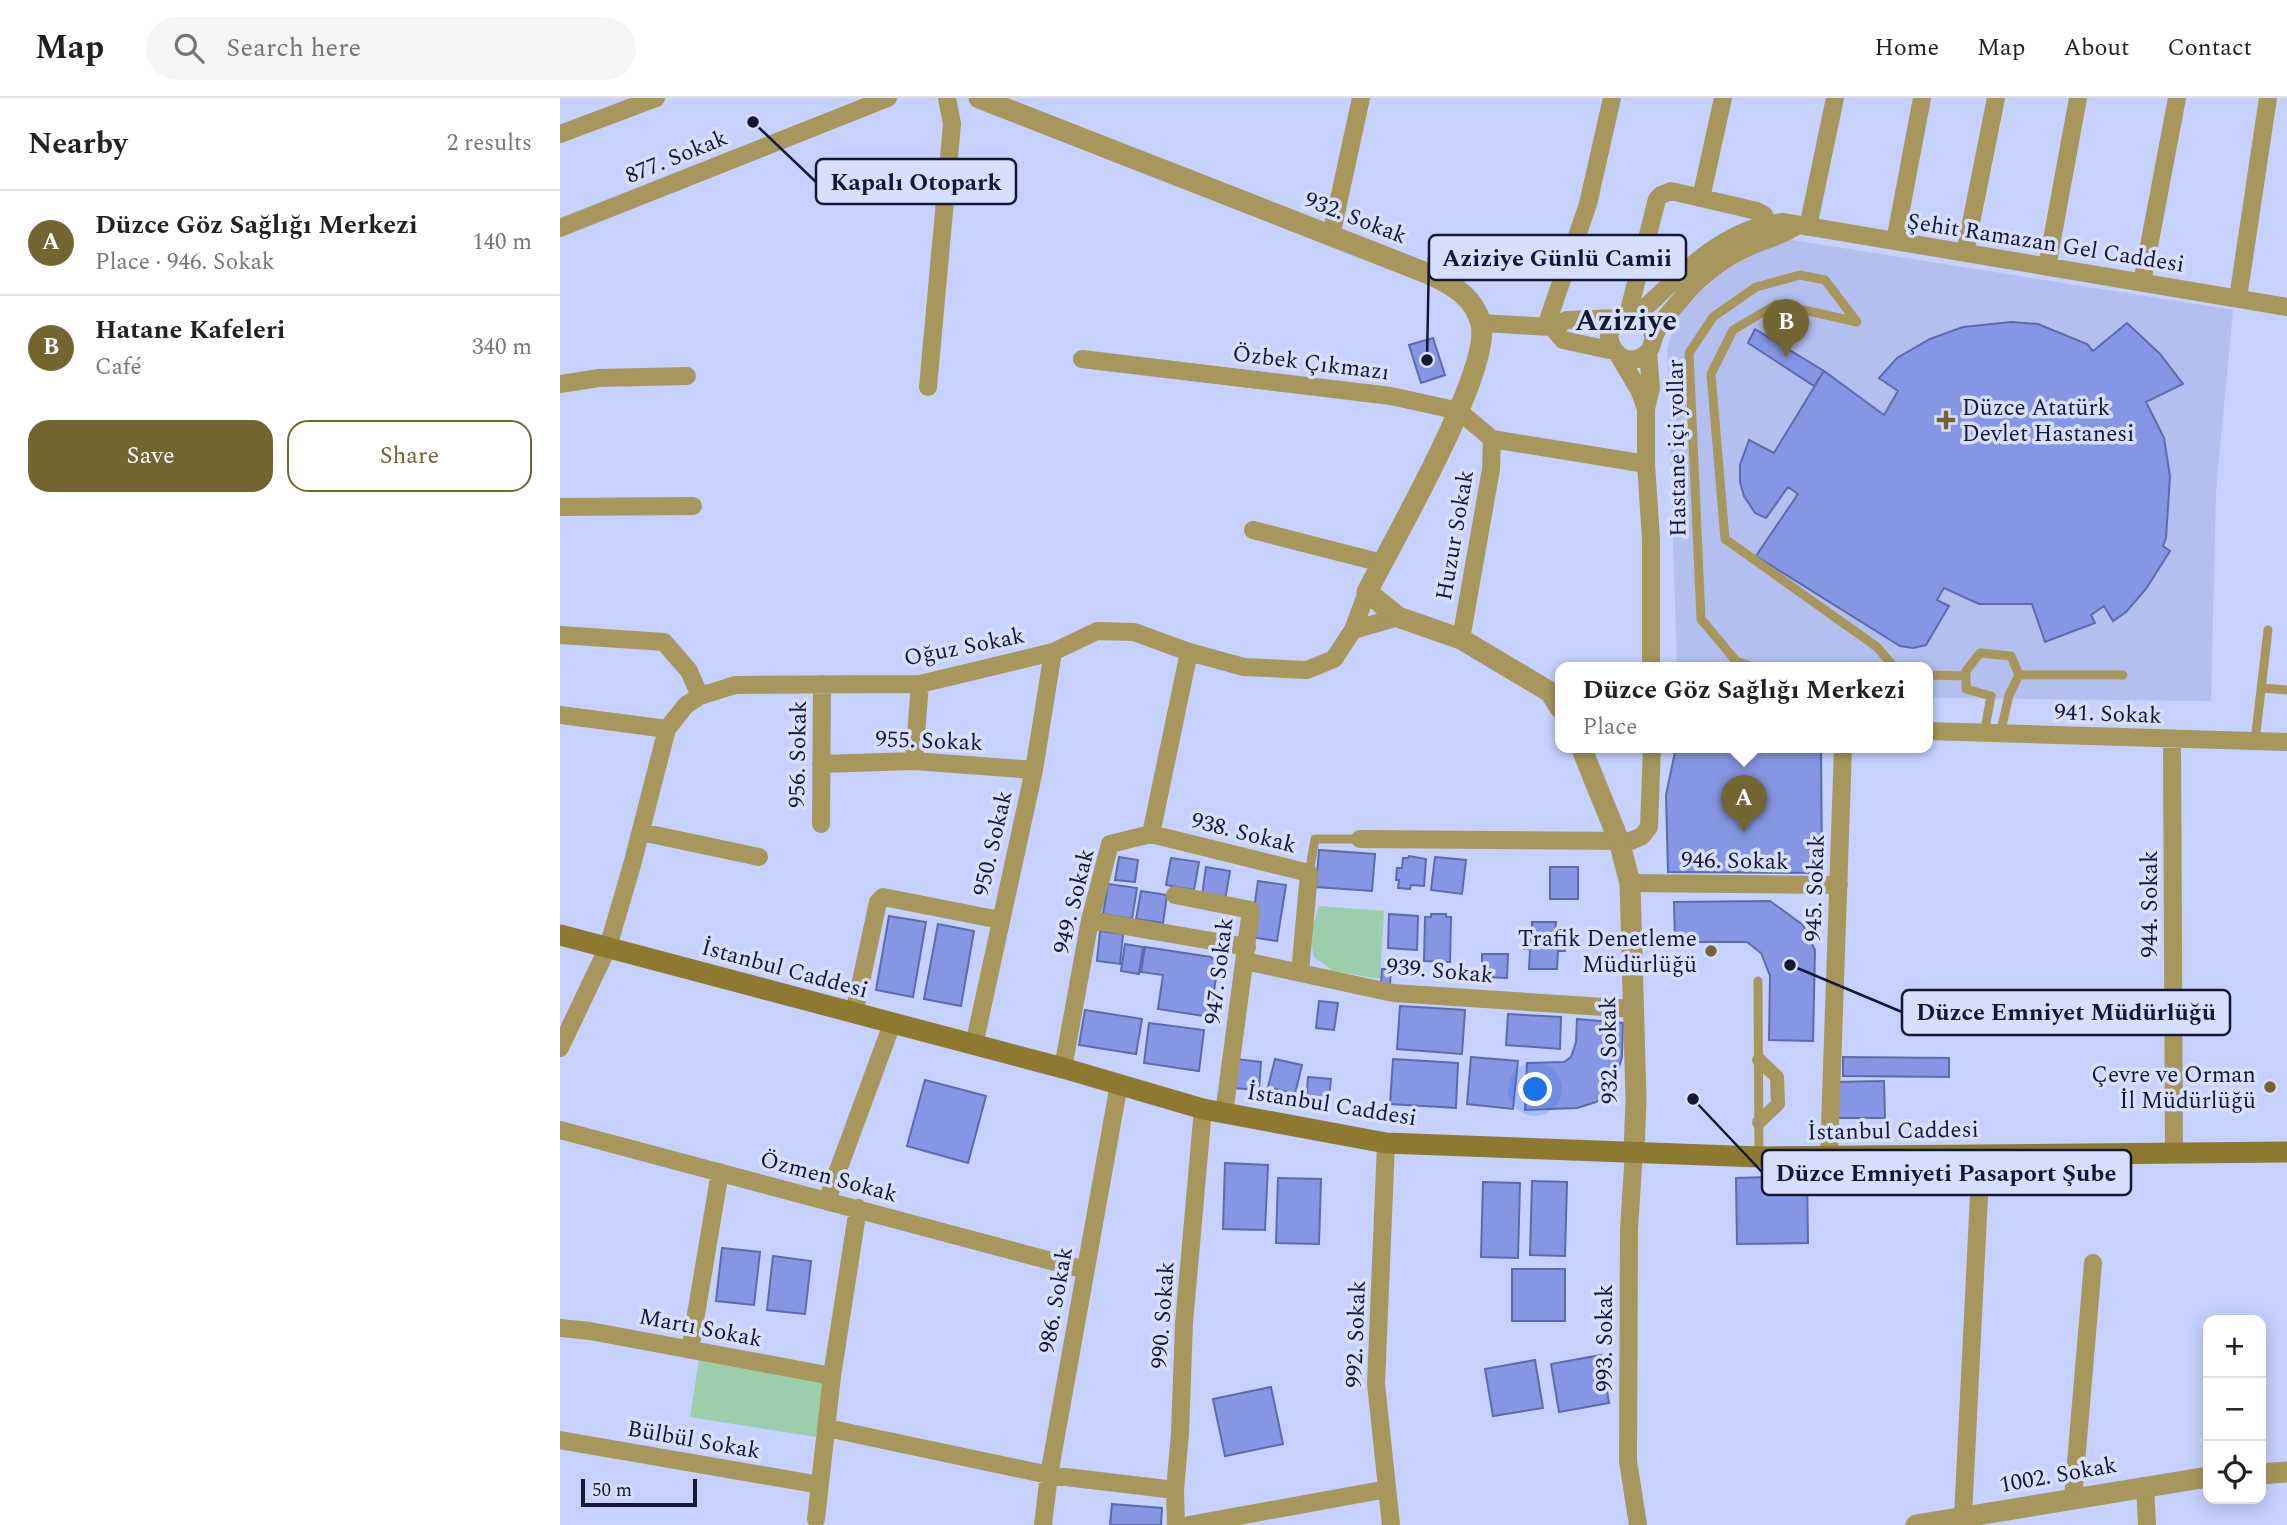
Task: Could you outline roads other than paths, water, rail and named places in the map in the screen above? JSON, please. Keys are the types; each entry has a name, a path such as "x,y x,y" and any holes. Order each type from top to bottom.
{"main road":[{"name":"İstanbul Caddesi","path":"560,935 1063,1068 1224,1114 1386,1143 1759,1157 2284,1151"}],"street":[{"path":"560,135 656,98"},
{"name":"877. Sokak","path":"560,228 888,98"},
{"path":"928,387 952,124 947,98"},
{"name":"932. Sokak","path":"979,98 1447,282 1464,294 1481,323"},
{"path":"1331,236 1360,98"},
{"path":"1549,327 1588,204 1612,98"},
{"path":"1701,198 1723,98"},
{"path":"1549,327 1563,340 1634,359 1651,345 1678,302 1716,266 1745,248 1803,226 1835,98"},
{"path":"1895,241 1922,98"},
{"path":"1965,253 1996,98"},
{"path":"2048,267 2078,98"},
{"path":"2142,283 2178,98"},
{"path":"2238,298 2268,98"},
{"path":"1628,316 1657,200 1661,195 1671,191 1757,211 1764,215 1768,223 1739,232 1628,316 1615,322 1609,336 1647,409"},
{"name":"Şehit Ramazan Gel Caddesi","path":"1768,223 1782,222 2287,307"},
{"path":"1642,262 1684,273"},
{"path":"1555,700 1550,692 1461,639 1398,617 1367,592 1459,411 1483,342 1481,323 1549,327 1567,320 1628,316 1649,324 1651,388 1647,409 1646,464 1651,539 1651,662"},
{"name":"Özbek Çıkmazı","path":"1082,359 1391,396 1459,411 1492,439"},
{"path":"560,384 599,379 687,376"},
{"path":"1492,439 1646,464"},
{"name":"Huzur Sokak","path":"1461,639 1492,469 1492,439"},
{"path":"560,507 693,506"},
{"path":"1253,530 1382,563"},
{"name":"Oğuz Sokak","path":"560,1048 608,947 667,729 686,705 700,696 735,685 920,684 1054,652 1097,631 1134,632 1189,652 1244,667 1307,670 1334,659 1353,630 1367,592"},
{"path":"1353,630 1398,617"},
{"path":"560,635 664,642 689,671 700,696"},
{"name":"950. Sokak","path":"974,1045 1034,770 1054,652"},
{"path":"1152,834 1189,652"},
{"name":"956. Sokak","path":"821,824 822,684"},
{"path":"914,761 920,684"},
{"path":"560,715 667,729"},
{"name":"941. Sokak","path":"1933,731 2287,742"},
{"name":"944. Sokak","path":"2172,739 2174,1153"},
{"name":"932. Sokak","path":"1583,753 1619,841 1630,883 1636,1100 1634,1151"},
{"path":"1360,839 1637,839 1649,827 1652,753"},
{"name":"945. Sokak","path":"1829,1156 1843,753"},
{"name":"955. Sokak","path":"821,764 914,761 1034,770"},
{"path":"641,832 760,857"},
{"name":"938. Sokak","path":"1152,834 1309,873 1300,973"},
{"name":"949. Sokak","path":"1063,1068 1090,920 1110,844 1152,834"},
{"name":"946. Sokak","path":"1630,883 1839,886"},
{"name":"947. Sokak","path":"1175,895 1251,910 1224,1114"},
{"path":"854,1014 878,902 883,897 1000,920"},
{"name":"939. Sokak","path":"1090,920 1246,954 1300,973 1393,993 1634,1009"},
{"path":"827,1200 892,1024"},
{"path":"1759,1060 1777,1077 1777,1104 1759,1122"},
{"name":"986. Sokak","path":"1043,1525 1049,1475 1119,1084"},
{"name":"990. Sokak","path":"1176,1525 1175,1490 1181,1433 1184,1323 1203,1108"},
{"name":"Özmen Sokak","path":"560,1130 1085,1270"},
{"name":"992. Sokak","path":"1386,1143 1376,1384 1391,1525"},
{"name":"993. Sokak","path":"1634,1151 1629,1229 1628,1461 1638,1525"},
{"path":"1963,1517 1981,1155"},
{"path":"690,1350 720,1172"},
{"path":"816,1519 832,1377 858,1208"},
{"path":"2073,1498 2093,1263"},
{"name":"Martı Sokak","path":"560,1328 832,1377"},
{"path":"827,1427 1049,1475 1175,1490"},
{"name":"Bülbül Sokak","path":"560,1440 820,1485"},
{"path":"2266,1474 2287,1472"},
{"name":"1002. Sokak","path":"1916,1525 2203,1478"},
{"path":"2145,1486 2147,1525"},
{"path":"1189,1525 1387,1489"}],"lane":[{"name":"Hastane içi yollar","path":"1740,662 1701,619 1689,353 1713,317 1756,287 1800,275 1825,280 1857,321 1777,304 1733,330 1711,374 1725,539 1877,647 1890,662"},
{"path":"2255,741 2268,629"},
{"path":"1980,653 2011,656 2019,675 1992,734 1991,696 1966,689 1966,671 1980,653"},
{"path":"1933,674 1966,676"},
{"path":"2019,675 2123,675"},
{"path":"2262,688 2287,690"},
{"path":"1309,873 1315,839 1360,839"},
{"path":"1758,981 1759,1060"},
{"path":"1759,1122 1759,1157"}],"place":[{"name":"Kapalı Otopark","path":"753,122"},
{"name":"Hatane Kafeleri","path":"1786,357"},
{"name":"Aziziye Günlü Camii","path":"1427,360"},
{"name":"Düzce Atatürk Devlet Hastanesi","path":"1946,420"},
{"name":"Düzce Göz Sağlığı Merkezi","path":"1744,833"},
{"name":"Trafik Denetleme Müdürlüğü","path":"1711,951"},
{"name":"Düzce Emniyet Müdürlüğü","path":"1790,965"},
{"name":"Çevre ve Orman İl Müdürlüğü","path":"2270,1087"},
{"name":"Düzce Emniyeti Pasaport Şube","path":"1693,1099"}],"district":[{"name":"Aziziye","path":"1626,320"}]}
